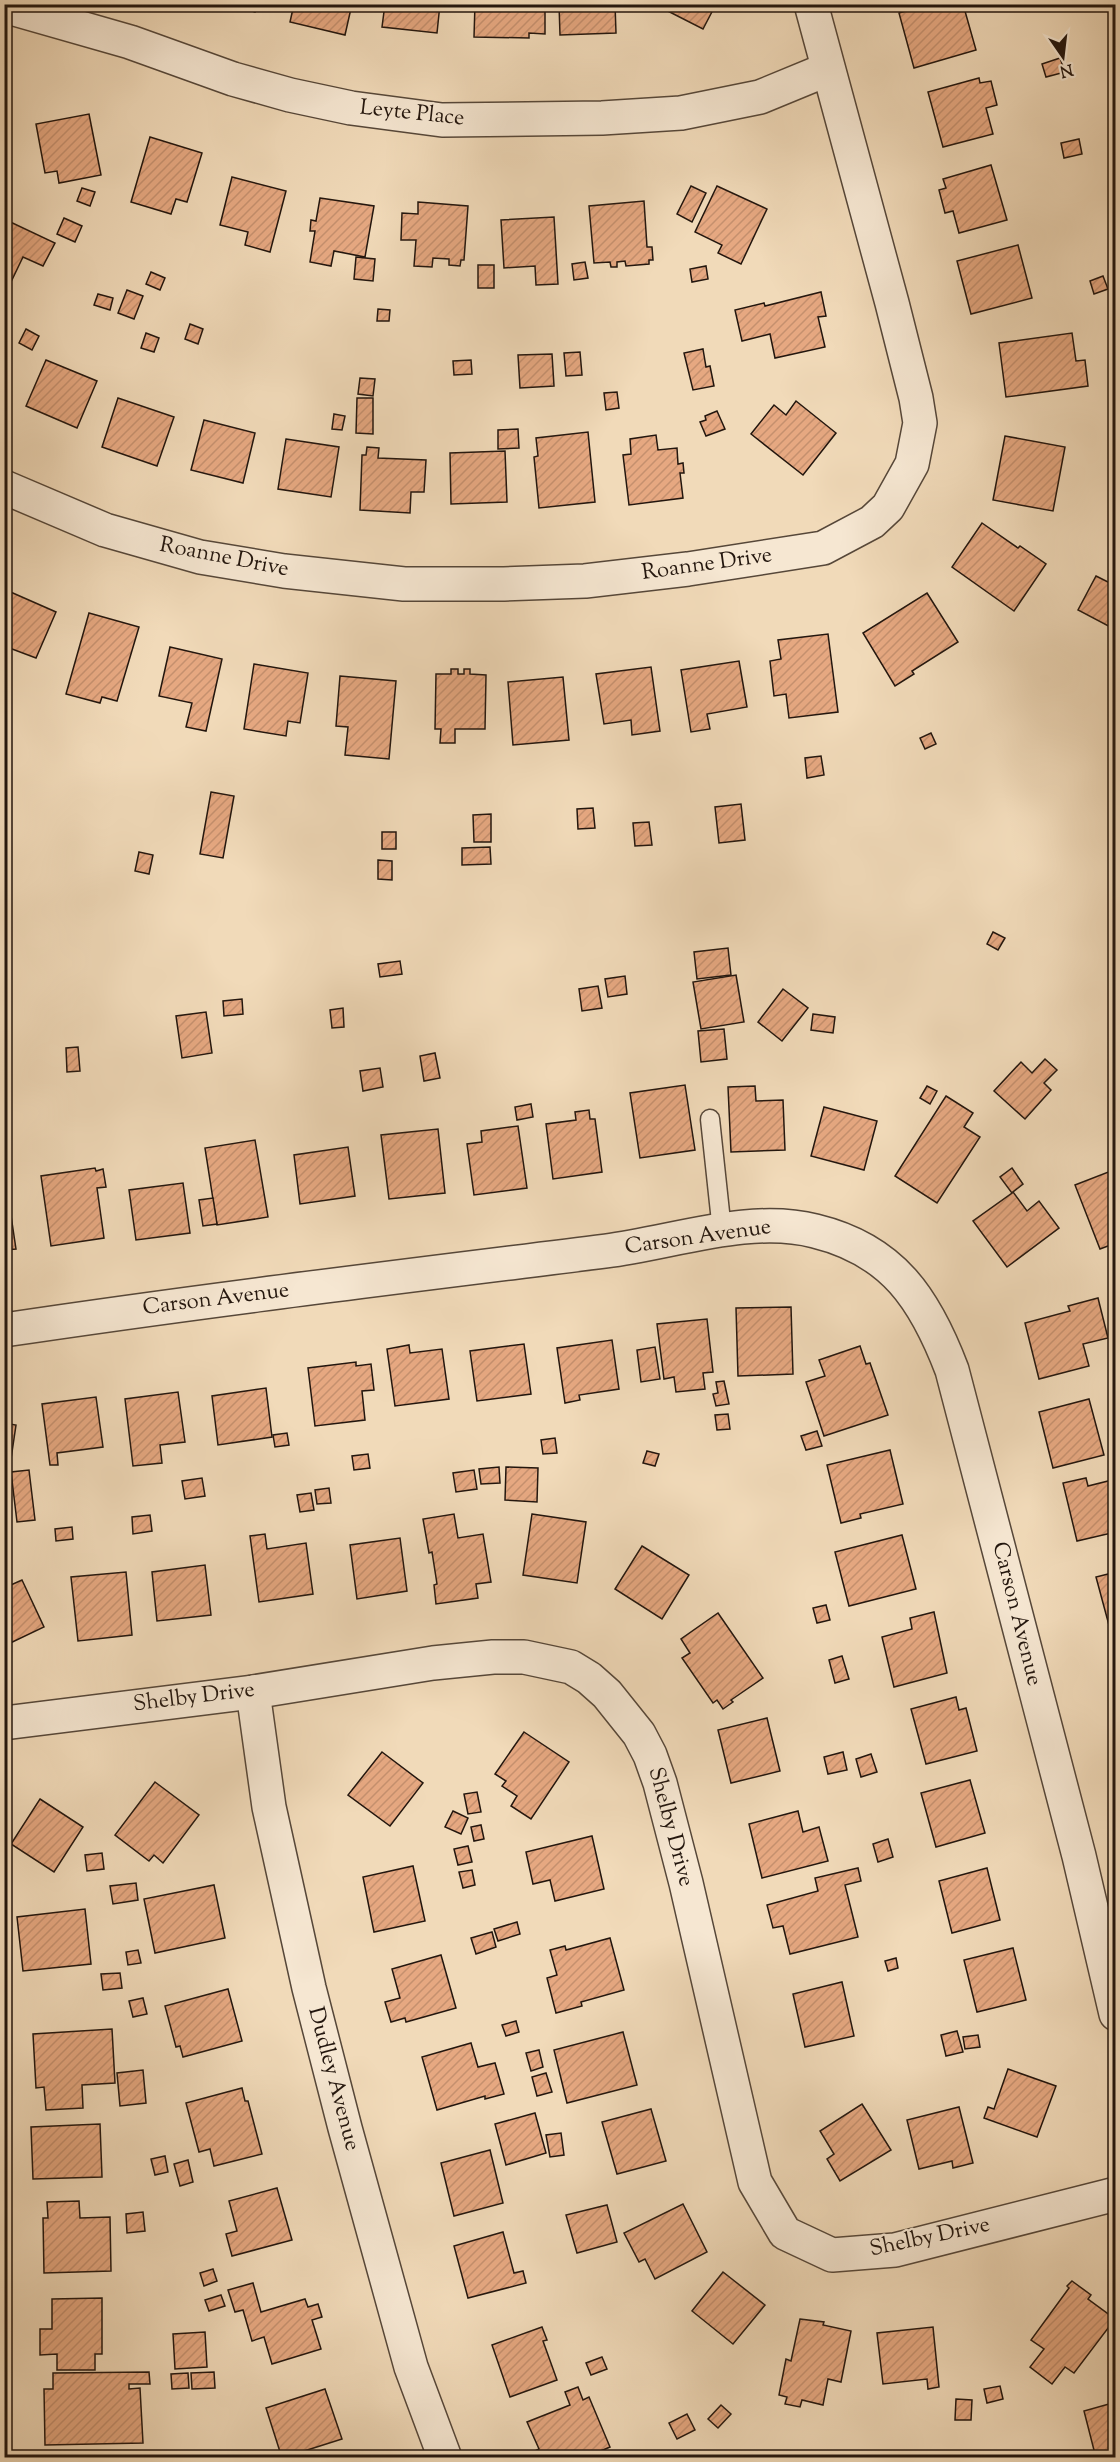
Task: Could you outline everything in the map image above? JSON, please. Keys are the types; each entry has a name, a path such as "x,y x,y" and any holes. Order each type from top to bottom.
{"street":[{"name":"Roanne Drive","path":"4,487 44,506 105,530 200,557 284,571 404,584 585,581 688,568 823,548 872,522 888,507 912,464 920,423 892,303 811,4"},
{"name":"Leyte Place","path":"4,6 130,42 233,79 290,96 351,108 442,120 602,118 681,113 760,97 828,69"},
{"name":"Carson Avenue","path":"4,1330 147,1309 626,1249 722,1231 774,1226 798,1227 838,1238 888,1265 904,1281 933,1324 952,1370 973,1442 1079,1856 1116,2013"},
{"name":"Shelby Drive","path":"4,1722 254,1692 493,1657 524,1657 572,1668 589,1678 608,1694 639,1734 650,1755 660,1783 686,1883 755,2182 784,2233 832,2256 895,2250 1116,2194"},
{"name":"Dudley Avenue","path":"254,1692 269,1807 309,1988 408,2355 445,2457"}],"lane":[{"path":"710,1119 722,1231"}],"building":[{"path":"232,4 258,4 255,12"},
{"path":"294,4 352,4 345,35 290,22"},
{"path":"385,4 440,4 437,33 382,27"},
{"path":"475,4 545,4 545,34 529,33 529,38 474,37"},
{"path":"559,4 615,4 616,33 560,35"},
{"path":"654,4 716,4 703,29"},
{"path":"929,4 963,4 976,50 914,68 899,13"},
{"path":"1060,58 1065,72 1046,77 1042,64"},
{"path":"979,78 980,83 991,81 997,105 986,108 993,134 943,147 928,92"},
{"path":"89,114 101,175 59,183 57,171 45,173 36,124"},
{"path":"150,137 202,153 187,202 176,199 171,214 131,202"},
{"path":"1079,139 1082,154 1064,158 1061,143"},
{"path":"991,165 1007,220 959,233 953,211 945,213 939,190 946,188 943,179"},
{"path":"232,177 286,191 270,252 245,245 248,232 220,225"},
{"path":"691,186 706,193 692,222 677,214"},
{"path":"717,186 767,209 741,264 718,253 722,245 695,232"},
{"path":"82,188 95,192 90,206 77,201"},
{"path":"320,198 374,206 365,257 334,251 331,266 310,262 315,231 310,231 311,220 316,221"},
{"path":"644,201 647,247 652,247 653,260 649,260 649,264 626,266 625,261 617,262 617,267 611,267 610,262 594,263 589,206"},
{"path":"418,202 468,206 464,260 461,260 460,266 449,265 449,259 433,258 432,267 414,266 416,240 401,240 402,213 418,214"},
{"path":"554,217 558,284 536,285 535,266 504,268 501,220"},
{"path":"64,218 82,226 75,242 57,234"},
{"path":"4,219 55,243 43,266 23,257 10,284 4,281"},
{"path":"1018,245 1032,298 971,314 957,261"},
{"path":"356,257 375,259 373,281 354,279"},
{"path":"585,262 588,278 574,280 572,264"},
{"path":"478,265 494,265 494,288 478,288"},
{"path":"706,266 708,279 692,282 690,269"},
{"path":"151,272 165,278 160,290 146,284"},
{"path":"1103,276 1108,289 1094,294 1090,281"},
{"path":"127,290 143,296 134,319 118,313"},
{"path":"821,292 826,316 818,317 825,347 775,358 770,334 742,341 735,310 764,303 765,306"},
{"path":"98,294 113,298 110,310 94,305"},
{"path":"378,309 390,310 389,321 377,321"},
{"path":"190,324 203,329 198,344 185,339"},
{"path":"26,329 39,336 32,350 19,343"},
{"path":"146,333 159,338 154,352 141,348"},
{"path":"1072,333 1076,361 1085,360 1088,386 1006,397 999,343"},
{"path":"703,349 706,367 710,366 714,386 693,390 684,353"},
{"path":"580,352 582,375 566,376 564,353"},
{"path":"552,354 554,386 520,388 518,355"},
{"path":"46,360 97,381 77,428 26,406"},
{"path":"471,360 472,374 454,375 453,361"},
{"path":"360,378 375,379 373,396 358,394"},
{"path":"617,392 619,408 606,410 604,393"},
{"path":"118,398 174,417 157,466 102,447"},
{"path":"357,398 373,398 373,434 356,433"},
{"path":"796,401 836,433 803,475 751,434 774,405 786,415"},
{"path":"717,411 725,429 706,436 700,422 706,420 705,416"},
{"path":"334,414 345,416 342,430 332,429"},
{"path":"204,420 255,433 243,483 191,470"},
{"path":"518,429 519,448 498,449 498,430"},
{"path":"588,432 595,502 539,508 534,457 538,456 536,438"},
{"path":"656,435 658,450 677,448 678,464 683,463 684,473 680,473 683,498 629,505 623,455 631,454 630,439"},
{"path":"1005,436 1065,447 1053,511 993,500"},
{"path":"286,439 339,447 331,497 278,489"},
{"path":"367,447 379,448 378,458 426,460 424,492 411,492 410,513 360,510 362,455 366,455"},
{"path":"505,451 507,502 451,504 450,453"},
{"path":"982,523 1046,564 1014,611 952,567"},
{"path":"1096,576 1116,586 1116,630 1078,610"},
{"path":"6,590 56,612 36,658 4,646"},
{"path":"927,593 958,642 912,671 914,674 895,686 863,633"},
{"path":"89,613 139,627 117,701 102,697 100,703 66,694"},
{"path":"828,634 838,712 789,718 786,694 774,696 770,661 781,659 778,640"},
{"path":"170,647 222,659 206,731 186,727 192,703 159,696"},
{"path":"739,661 747,707 707,714 710,729 691,732 681,670"},
{"path":"254,664 308,673 300,723 288,721 286,736 244,729"},
{"path":"651,667 660,731 632,735 631,720 604,724 596,674"},
{"path":"451,669 458,669 458,674 464,674 464,669 470,669 470,674 486,675 485,729 455,729 455,743 440,743 441,729 435,729 436,674 451,674"},
{"path":"340,676 396,681 389,759 345,755 348,727 336,726"},
{"path":"563,677 569,740 513,745 508,682"},
{"path":"931,733 936,744 925,749 920,738"},
{"path":"821,756 824,775 807,778 805,758"},
{"path":"211,792 234,796 223,858 200,854"},
{"path":"741,804 745,840 719,843 715,807"},
{"path":"593,808 595,828 578,829 577,809"},
{"path":"491,814 491,842 474,842 473,815"},
{"path":"649,822 652,845 635,846 633,823"},
{"path":"382,832 396,832 396,849 382,849"},
{"path":"490,847 491,864 462,865 462,848"},
{"path":"139,852 153,855 149,874 135,871"},
{"path":"378,860 392,861 392,880 378,879"},
{"path":"993,932 1005,938 998,950 987,944"},
{"path":"728,948 731,975 697,979 694,952"},
{"path":"400,961 402,974 380,977 378,964"},
{"path":"736,975 744,1022 701,1029 693,982"},
{"path":"625,976 627,994 608,997 605,979"},
{"path":"598,986 602,1008 582,1011 579,989"},
{"path":"783,989 808,1008 782,1041 758,1022"},
{"path":"242,999 243,1014 224,1016 223,1001"},
{"path":"343,1008 344,1027 332,1028 330,1010"},
{"path":"206,1012 212,1053 182,1058 176,1016"},
{"path":"813,1014 835,1017 833,1033 811,1030"},
{"path":"724,1029 727,1059 701,1062 698,1031"},
{"path":"78,1047 80,1071 67,1072 66,1048"},
{"path":"435,1053 440,1078 424,1081 420,1056"},
{"path":"1045,1059 1057,1070 1044,1083 1051,1090 1025,1119 994,1091 1021,1062 1032,1073"},
{"path":"380,1068 383,1087 363,1091 360,1071"},
{"path":"685,1085 695,1150 640,1158 630,1093"},
{"path":"755,1086 756,1101 783,1100 785,1150 731,1152 728,1087"},
{"path":"927,1086 937,1091 930,1104 920,1098"},
{"path":"946,1096 973,1113 964,1127 980,1137 937,1203 895,1176"},
{"path":"531,1104 533,1117 517,1120 515,1107"},
{"path":"824,1107 877,1121 864,1170 811,1156"},
{"path":"589,1110 590,1119 595,1119 602,1172 553,1179 546,1124 576,1120 575,1112"},
{"path":"518,1126 527,1188 474,1195 467,1144 482,1142 481,1131"},
{"path":"438,1129 445,1193 389,1199 381,1135"},
{"path":"255,1140 268,1217 217,1225 205,1148"},
{"path":"348,1147 355,1196 300,1204 294,1155"},
{"path":"95,1168 96,1171 103,1169 106,1187 97,1188 104,1238 51,1246 41,1176"},
{"path":"1012,1168 1023,1184 1013,1192 1027,1211 1039,1201 1059,1228 1007,1267 973,1221 1012,1193 1000,1177"},
{"path":"1116,1169 1116,1243 1100,1249 1075,1185"},
{"path":"183,1183 190,1233 136,1240 129,1190"},
{"path":"4,1189 7,1189 16,1249 4,1250"},
{"path":"213,1198 217,1224 203,1226 199,1200"},
{"path":"1098,1298 1108,1338 1083,1344 1089,1366 1039,1379 1025,1323 1070,1311 1068,1306"},
{"path":"791,1307 793,1374 738,1376 736,1308"},
{"path":"707,1319 713,1372 703,1373 705,1389 676,1392 674,1377 664,1379 657,1324"},
{"path":"612,1340 619,1389 579,1395 580,1400 565,1403 557,1348"},
{"path":"524,1344 531,1394 477,1401 470,1351"},
{"path":"409,1345 410,1353 442,1349 449,1399 395,1406 387,1349"},
{"path":"860,1346 866,1364 870,1363 888,1415 824,1436 806,1382 825,1376 819,1360"},
{"path":"655,1347 660,1379 641,1382 637,1350"},
{"path":"356,1362 356,1366 371,1364 374,1390 362,1391 365,1420 315,1426 308,1368"},
{"path":"724,1381 729,1404 716,1406 713,1394 718,1393 716,1382"},
{"path":"266,1388 272,1437 218,1445 212,1396"},
{"path":"178,1392 185,1442 160,1445 162,1463 133,1466 125,1399"},
{"path":"96,1397 103,1447 57,1453 58,1465 50,1465 42,1404"},
{"path":"1089,1399 1104,1455 1053,1468 1039,1412"},
{"path":"728,1414 730,1429 717,1430 715,1415"},
{"path":"4,1423 16,1425 8,1479 4,1478"},
{"path":"817,1431 822,1446 806,1450 801,1436"},
{"path":"287,1433 289,1445 275,1447 273,1435"},
{"path":"555,1438 557,1453 543,1454 541,1440"},
{"path":"890,1450 903,1504 860,1514 861,1518 841,1523 827,1465"},
{"path":"647,1451 659,1454 655,1466 643,1463"},
{"path":"368,1454 370,1468 354,1470 352,1456"},
{"path":"499,1467 500,1483 481,1484 479,1469"},
{"path":"506,1467 538,1468 537,1502 505,1500"},
{"path":"29,1470 35,1520 17,1522 11,1472"},
{"path":"474,1470 477,1489 456,1492 453,1473"},
{"path":"202,1478 205,1496 185,1499 182,1481"},
{"path":"1086,1478 1088,1486 1116,1479 1116,1532 1077,1541 1063,1483"},
{"path":"329,1488 331,1503 317,1504 315,1490"},
{"path":"311,1493 314,1510 300,1512 297,1495"},
{"path":"454,1514 458,1538 483,1534 491,1582 476,1584 478,1598 436,1604 434,1585 437,1584 432,1552 429,1553 423,1519"},
{"path":"532,1514 586,1522 577,1583 523,1575"},
{"path":"150,1515 152,1531 133,1534 132,1517"},
{"path":"72,1527 73,1539 56,1541 55,1529"},
{"path":"265,1534 267,1549 306,1543 313,1594 259,1602 250,1536"},
{"path":"902,1535 916,1589 849,1606 835,1552"},
{"path":"400,1538 407,1591 357,1599 350,1545"},
{"path":"642,1546 689,1575 662,1619 615,1589"},
{"path":"205,1565 211,1615 157,1621 152,1572"},
{"path":"126,1572 132,1635 78,1641 71,1577"},
{"path":"1116,1572 1116,1627 1110,1629 1096,1577"},
{"path":"22,1580 44,1627 4,1646 4,1588"},
{"path":"826,1605 830,1620 817,1623 813,1608"},
{"path":"934,1612 947,1673 894,1687 882,1637 912,1629 910,1618"},
{"path":"718,1613 763,1678 731,1700 733,1702 723,1709 717,1700 713,1703 682,1658 690,1653 681,1639"},
{"path":"842,1656 849,1679 835,1683 829,1660"},
{"path":"1116,1661 1116,1684 1110,1662"},
{"path":"956,1697 959,1710 966,1708 977,1751 926,1764 911,1709"},
{"path":"767,1718 780,1771 731,1783 718,1730"},
{"path":"524,1732 569,1762 531,1819 511,1806 517,1796 502,1786 506,1781 495,1774"},
{"path":"382,1752 423,1783 390,1826 348,1795"},
{"path":"843,1752 847,1770 828,1774 824,1757"},
{"path":"871,1754 877,1772 861,1777 856,1759"},
{"path":"970,1780 985,1833 936,1847 921,1793"},
{"path":"155,1782 199,1815 163,1863 154,1855 149,1861 115,1835"},
{"path":"477,1792 481,1812 468,1814 464,1794"},
{"path":"40,1799 83,1827 54,1872 11,1844"},
{"path":"453,1811 468,1818 461,1834 445,1827"},
{"path":"798,1811 803,1832 819,1827 828,1861 762,1878 749,1824"},
{"path":"481,1825 484,1839 474,1841 471,1827"},
{"path":"592,1836 604,1889 555,1901 550,1880 533,1884 526,1852"},
{"path":"888,1839 893,1857 878,1862 873,1844"},
{"path":"468,1846 472,1862 458,1865 454,1849"},
{"path":"102,1853 104,1869 87,1871 85,1855"},
{"path":"413,1866 425,1921 374,1932 363,1877"},
{"path":"858,1868 861,1881 845,1885 858,1937 790,1954 783,1926 773,1928 767,1905 818,1891 815,1878"},
{"path":"987,1868 1000,1920 952,1933 939,1881"},
{"path":"472,1870 475,1885 463,1888 459,1872"},
{"path":"136,1883 138,1900 113,1904 110,1886"},
{"path":"214,1885 225,1938 155,1953 144,1899"},
{"path":"85,1909 91,1964 23,1971 17,1917"},
{"path":"517,1922 520,1934 498,1941 494,1929"},
{"path":"492,1932 496,1947 476,1954 471,1938"},
{"path":"610,1938 624,1990 581,2002 582,2006 556,2013 547,1978 557,1975 550,1950 565,1946 566,1950"},
{"path":"1013,1948 1026,2000 977,2012 964,1960"},
{"path":"138,1950 141,1963 128,1965 126,1952"},
{"path":"441,1955 456,2008 406,2022 405,2018 391,2022 385,2002 400,1998 392,1969"},
{"path":"896,1958 898,1968 888,1971 885,1961"},
{"path":"120,1973 122,1988 103,1990 101,1974"},
{"path":"842,1982 854,2036 805,2047 793,1994"},
{"path":"228,1989 242,2041 183,2057 180,2046 176,2047 165,2006"},
{"path":"143,1998 147,2014 133,2017 129,2001"},
{"path":"516,2021 519,2032 506,2036 502,2025"},
{"path":"112,2029 115,2083 82,2085 83,2108 46,2110 44,2087 36,2088 33,2034"},
{"path":"957,2031 963,2052 946,2056 941,2035"},
{"path":"623,2032 637,2085 567,2103 554,2050"},
{"path":"978,2035 980,2047 965,2049 963,2037"},
{"path":"471,2043 478,2067 495,2063 504,2094 485,2099 485,2096 437,2110 422,2057"},
{"path":"539,2050 543,2067 531,2071 526,2053"},
{"path":"1008,2069 1056,2086 1037,2137 984,2118 988,2107 994,2109"},
{"path":"143,2070 146,2103 120,2106 117,2073"},
{"path":"546,2073 552,2092 537,2096 532,2077"},
{"path":"242,2088 245,2101 248,2101 262,2154 214,2166 210,2149 199,2152 186,2103"},
{"path":"862,2104 891,2150 840,2181 827,2159 834,2154 820,2131"},
{"path":"959,2107 973,2163 953,2168 952,2161 919,2169 907,2120"},
{"path":"651,2109 666,2161 617,2174 602,2122"},
{"path":"535,2113 546,2153 506,2165 495,2124"},
{"path":"100,2124 102,2177 33,2179 31,2127"},
{"path":"561,2133 564,2155 550,2157 546,2135"},
{"path":"490,2150 503,2203 454,2216 441,2163"},
{"path":"165,2156 168,2172 155,2175 151,2159"},
{"path":"188,2160 193,2182 180,2186 174,2164"},
{"path":"277,2188 292,2240 232,2256 226,2234 237,2231 229,2201"},
{"path":"79,2201 80,2218 110,2217 111,2271 44,2273 43,2218 48,2218 47,2202"},
{"path":"683,2204 707,2252 655,2279 645,2259 639,2262 624,2233"},
{"path":"607,2205 617,2242 577,2253 566,2215"},
{"path":"143,2212 145,2231 127,2233 126,2214"},
{"path":"503,2232 514,2273 523,2271 526,2283 468,2298 454,2246"},
{"path":"213,2269 217,2281 204,2286 200,2273"},
{"path":"723,2272 765,2305 733,2344 692,2311"},
{"path":"1072,2281 1091,2295 1088,2299 1115,2319 1074,2373 1065,2367 1052,2384 1030,2367 1044,2349 1031,2340"},
{"path":"253,2283 261,2312 305,2299 308,2307 318,2304 322,2317 312,2320 321,2349 272,2364 264,2337 252,2341 243,2310 235,2312 228,2290"},
{"path":"221,2295 225,2306 209,2311 205,2300"},
{"path":"102,2298 102,2354 95,2354 95,2370 57,2370 57,2354 40,2355 40,2329 52,2329 52,2299"},
{"path":"800,2319 824,2322 823,2325 851,2331 841,2382 828,2379 823,2405 802,2400 800,2407 785,2404 787,2397 779,2395 786,2359 791,2361"},
{"path":"542,2327 547,2340 543,2341 557,2380 510,2397 492,2345"},
{"path":"933,2327 939,2387 928,2389 927,2379 883,2384 877,2333"},
{"path":"205,2332 207,2367 175,2369 173,2334"},
{"path":"602,2357 607,2369 591,2375 586,2363"},
{"path":"149,2372 150,2384 129,2384 129,2389 140,2388 143,2443 45,2445 44,2389 53,2389 53,2373"},
{"path":"214,2372 215,2388 192,2389 191,2373"},
{"path":"188,2373 189,2388 172,2389 171,2374"},
{"path":"1000,2386 1003,2399 987,2403 984,2389"},
{"path":"578,2387 583,2400 589,2397 610,2447 584,2458 535,2458 533,2452 539,2449 527,2422 570,2405 565,2392"},
{"path":"325,2389 342,2439 282,2458 266,2408"},
{"path":"956,2399 972,2400 971,2420 955,2420"},
{"path":"1116,2402 1116,2458 1096,2458 1084,2411"},
{"path":"721,2405 731,2414 718,2428 708,2419"},
{"path":"687,2414 695,2430 677,2439 669,2423"}]}
